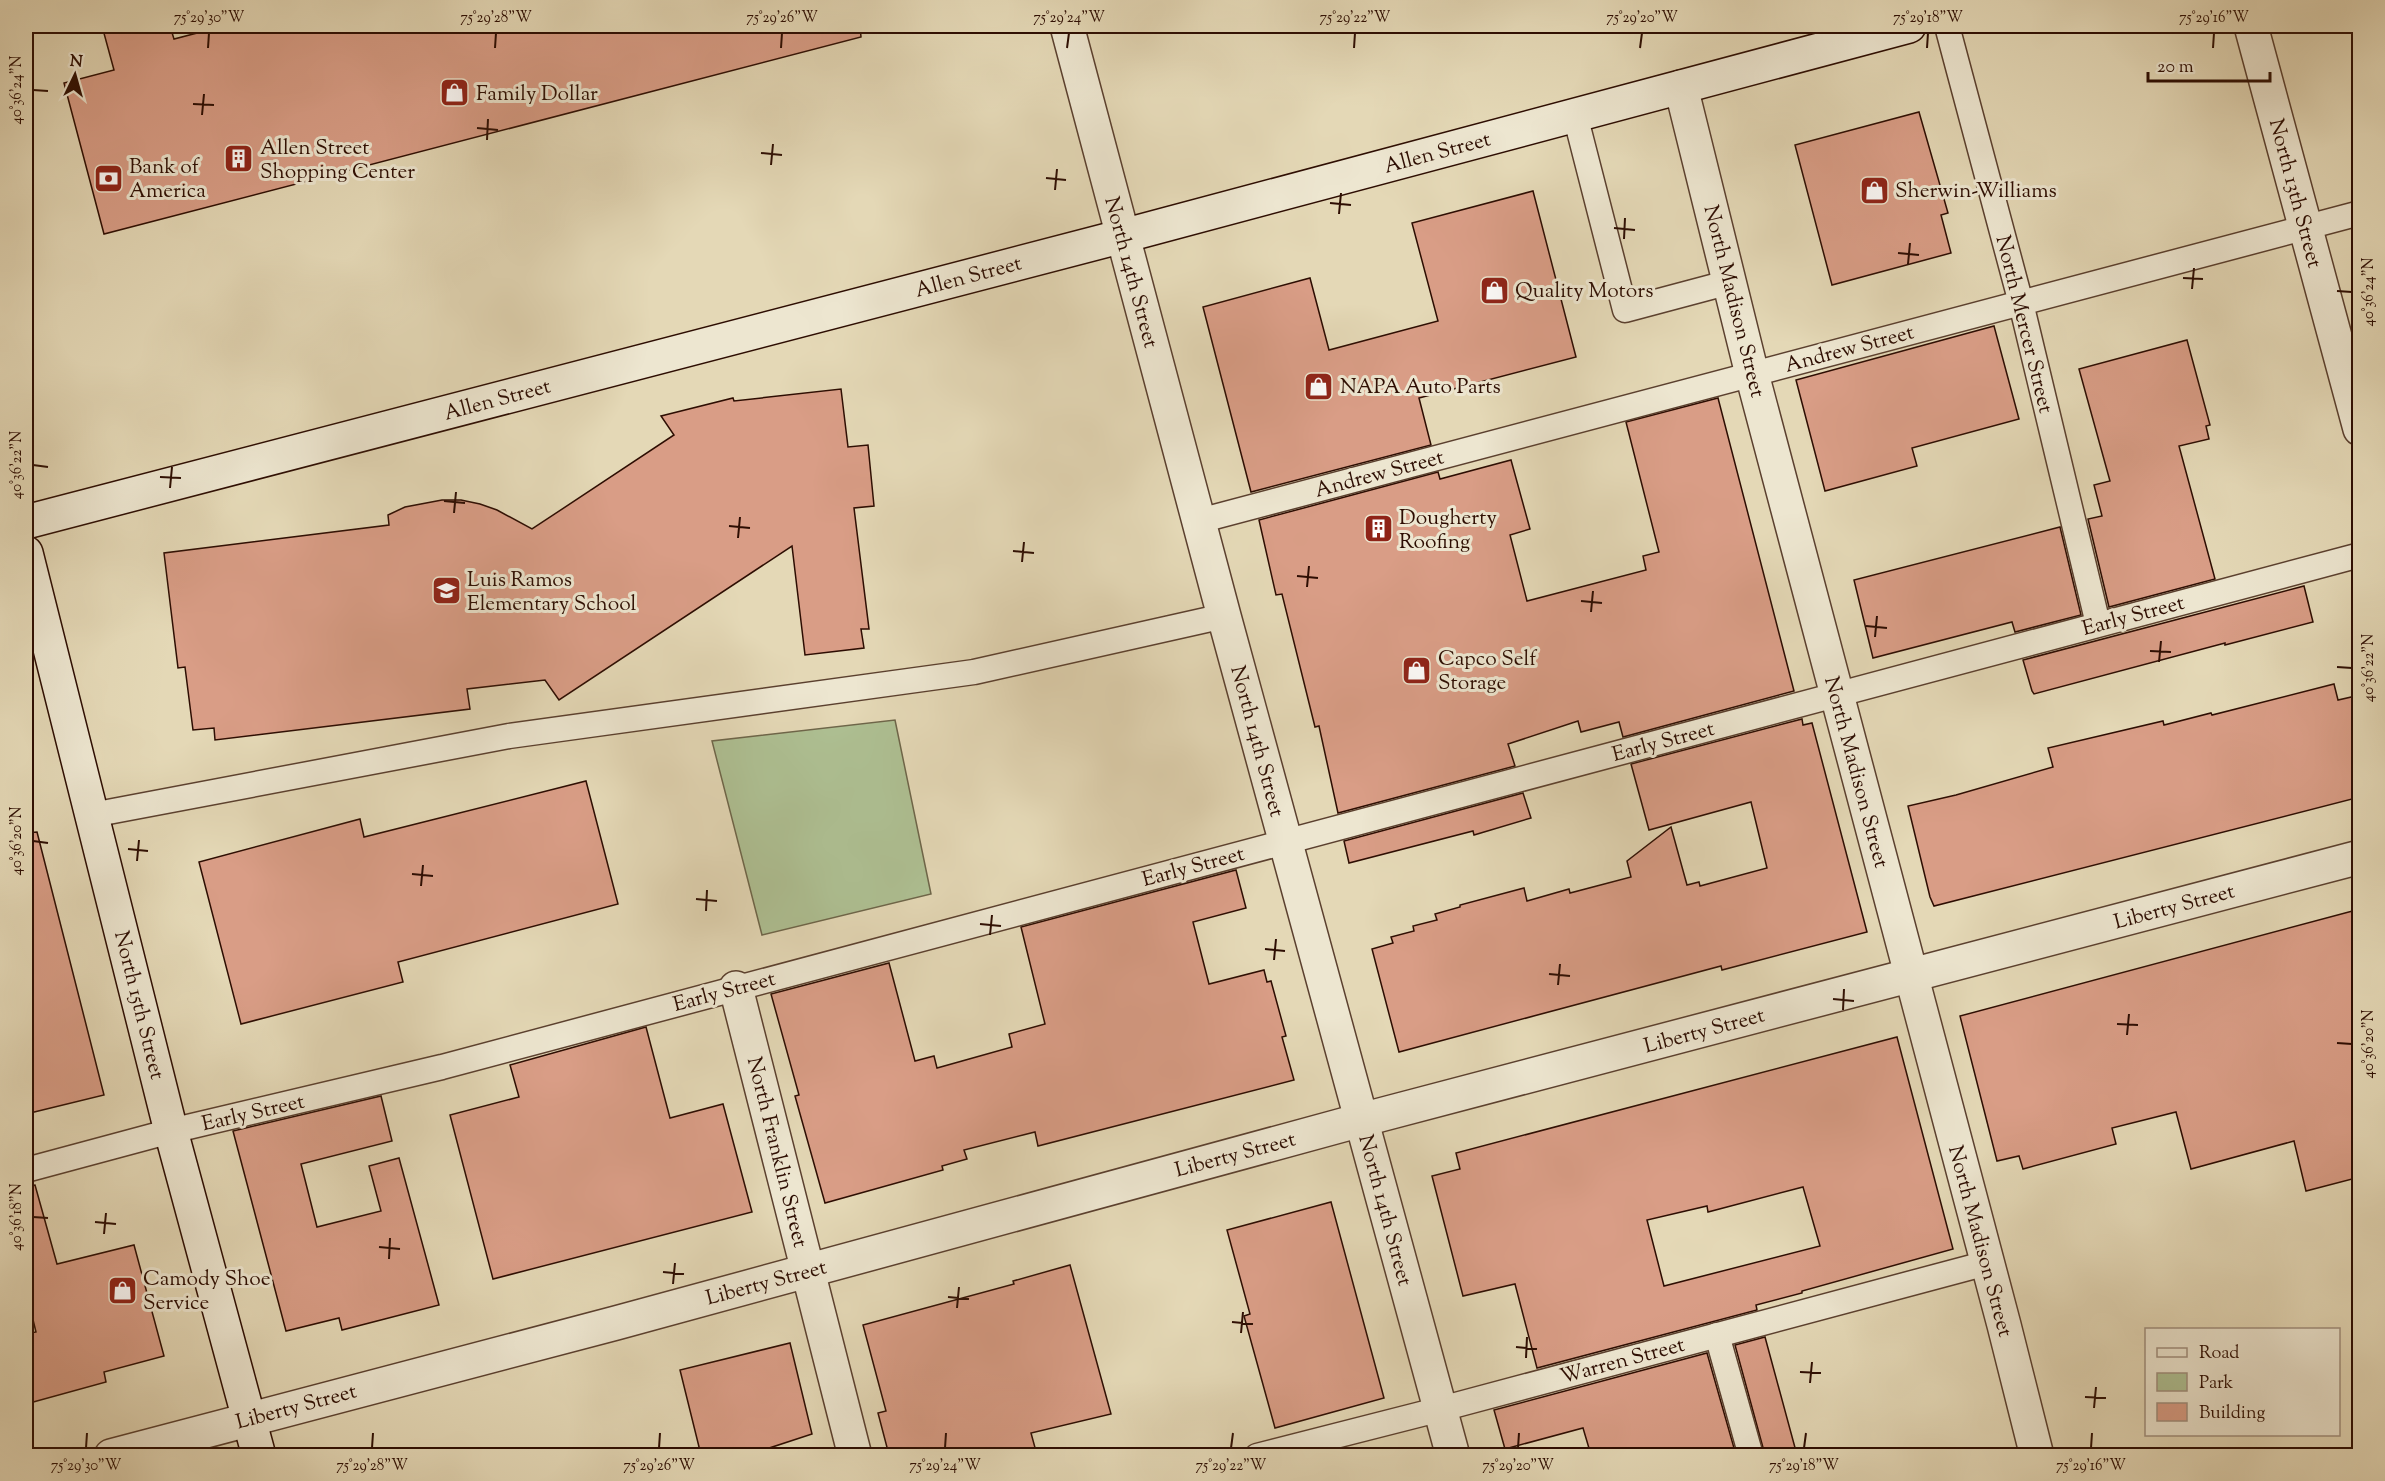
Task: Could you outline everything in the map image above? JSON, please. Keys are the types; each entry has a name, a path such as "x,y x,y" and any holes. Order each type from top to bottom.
{"street":[{"name":"North 14th Street","path":"1067,26 1285,842 1453,1455"},
{"name":"Allen Street","path":"26,522 1123,236 1681,87 1864,31 1908,26"},
{"name":"North 13th Street","path":"2252,26 2360,429"},
{"name":"North Madison Street","path":"1681,87 1752,374 2037,1455"},
{"name":"North 15th Street","path":"26,553 171,1131 259,1455"},
{"name":"Liberty Street","path":"111,1455 808,1271 1361,1120 2360,857"},
{"name":"North Franklin Street","path":"736,988 855,1455"}],"lane":[{"name":"North Mercer Street","path":"1947,26 2021,303 2098,624"},
{"path":"1575,115 1625,310 1730,282"},
{"name":"Andrew Street","path":"1199,521 2360,213"},
{"name":"Early Street","path":"26,1170 171,1131 442,1067 2360,555"},
{"path":"92,815 509,736 974,672 1224,616"},
{"name":"Warren Street","path":"1257,1455 1441,1409 1987,1263"},
{"path":"1717,1335 1751,1455"}],"green space":[{"path":"895,720 931,894 762,935 712,741"}],"building":[{"name":"Allen Street Shopping Center","path":"102,26 170,26 174,39 224,26 860,26 861,37 104,234 64,83 114,70"},
{"name":"Sherwin-Williams","path":"1919,112 1948,213 1941,215 1951,253 1832,285 1795,145"},
{"path":"1533,191 1576,357 1419,398 1431,445 1251,492 1203,307 1310,278 1329,350 1438,321 1412,223"},
{"path":"1994,326 2019,419 1912,448 1917,466 1825,491 1796,380"},
{"path":"2187,340 2210,425 2206,426 2209,439 2179,446 2215,579 2109,607 2088,519 2102,516 2094,485 2110,481 2079,369"},
{"name":"Luis Ramos Elementary School","path":"841,389 848,447 868,445 874,506 854,508 869,629 861,629 864,648 805,655 792,546 559,700 545,680 467,689 470,709 215,740 214,728 193,730 185,667 178,668 164,553 389,525 388,515 405,507 442,500 461,500 480,504 497,510 532,529 674,435 661,416 733,398 734,401"},
{"path":"1718,398 1794,691 1623,737 1619,722 1581,732 1578,721 1508,744 1515,766 1338,813 1319,726 1315,727 1282,594 1276,595 1259,520 1438,472 1440,479 1511,460 1530,529 1510,535 1527,601 1646,570 1643,556 1659,552 1626,422"},
{"path":"2060,527 2081,615 2015,632 2012,622 1873,658 1854,580"},
{"path":"2304,586 2313,622 2034,694 2032,691 2023,660"},
{"path":"2334,684 2338,700 2360,695 2360,797 1934,906 1908,806 1956,795 2053,767 2048,748 2163,721 2164,725 2211,713 2212,715"},
{"path":"1802,719 1803,725 1812,723 1867,932 1722,970 1721,966 1399,1052 1372,949 1393,943 1391,937 1414,931 1413,926 1437,920 1435,914 1460,907 1460,905 1524,888 1527,901 1569,889 1570,893 1631,877 1627,861 1671,827 1687,885 1699,882 1700,886 1767,868 1751,802 1649,830 1631,764"},
{"path":"586,781 618,904 398,962 403,982 241,1024 199,862 360,819 364,837"},
{"path":"1523,793 1531,818 1474,835 1473,831 1349,863 1344,841"},
{"path":"37,832 104,1095 26,1114 26,833"},
{"path":"1236,870 1246,908 1193,922 1209,984 1264,970 1267,982 1271,981 1286,1036 1282,1037 1294,1080 1038,1146 1035,1132 964,1150 967,1159 942,1166 943,1170 825,1203 795,1096 799,1095 771,994 889,963 915,1061 934,1056 937,1068 1012,1047 1009,1034 1045,1024 1021,927"},
{"path":"2360,909 2360,1177 2306,1191 2294,1141 2191,1169 2176,1112 2112,1128 2116,1144 2023,1169 2019,1156 1997,1161 1960,1016"},
{"path":"646,1027 670,1118 723,1104 752,1212 493,1279 450,1115 519,1097 510,1065"},
{"path":"1897,1037 1953,1249 1756,1305 1757,1310 1537,1368 1515,1284 1463,1296 1432,1176 1460,1169 1456,1153","holes":["1803,1187 1820,1246 1664,1286 1647,1220 1707,1206 1708,1212"]},
{"path":"381,1096 392,1141 301,1164 317,1227 381,1211 369,1166 399,1158 439,1305 342,1330 339,1318 286,1331 233,1131"},
{"path":"35,1185 57,1264 134,1245 164,1356 104,1372 106,1382 26,1404 26,1334 36,1332 26,1291 26,1186"},
{"path":"1331,1202 1384,1398 1275,1428 1244,1316 1250,1314 1227,1230"},
{"path":"1070,1265 1111,1414 1031,1433 1037,1455 889,1455 878,1413 886,1411 863,1325 1014,1284 1013,1281"},
{"path":"1765,1337 1797,1455 1765,1455 1735,1345"},
{"path":"790,1343 812,1434 748,1455 701,1455 680,1370"},
{"path":"1707,1353 1736,1455 1591,1455 1583,1428 1505,1449 1494,1410"}],"place":[{"name":"Family Dollar","path":"455,93"},
{"name":"Allen Street Shopping Center","path":"239,159"},
{"name":"Bank of America","path":"108,178"},
{"name":"Sherwin-Williams","path":"1874,190"},
{"name":"Quality Motors","path":"1494,290"},
{"name":"NAPA Auto Parts","path":"1319,386"},
{"name":"Dougherty Roofing","path":"1378,529"},
{"name":"Luis Ramos Elementary School","path":"446,591"},
{"name":"Capco Self Storage","path":"1417,670"},
{"name":"Camody Shoe Service","path":"122,1290"}]}
